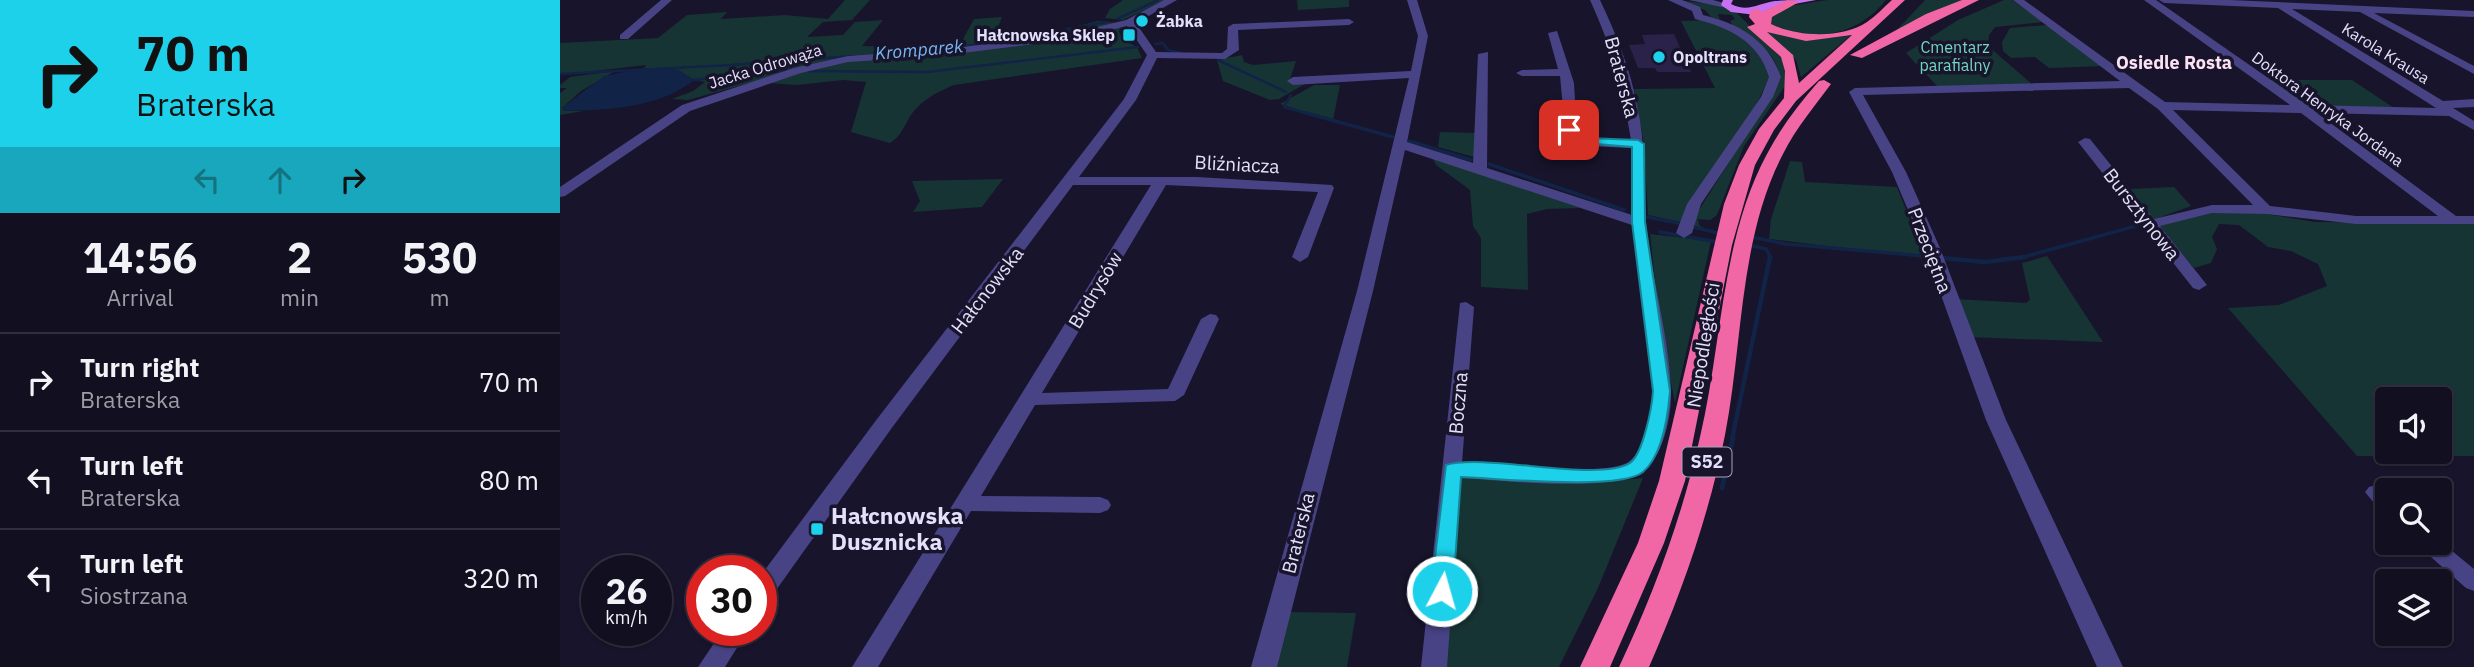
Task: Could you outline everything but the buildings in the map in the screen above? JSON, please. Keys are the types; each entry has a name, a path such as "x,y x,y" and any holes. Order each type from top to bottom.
{"highway":[{"name":"S52","path":"1791,98 1878,23 1899,0"},
{"name":"S52","path":"1857,55 1894,23 1915,0"},
{"path":"1857,55 1930,17 1973,0"},
{"path":"1763,25 1766,15 1793,2"},
{"path":"1757,7 1755,17 1763,25 1795,35 1824,37 1850,33 1878,23"},
{"path":"1757,7 1752,27 1792,63 1795,73 1791,98"},
{"name":"Niepodległości","path":"1595,667 1646,555 1672,481 1735,239 1782,137 1811,97 1857,55"},
{"name":"Niepodległości","path":"1634,667 1679,555 1704,474 1719,404 1735,239 1747,165 1767,129 1791,98"}],"main road":[{"path":"1726,2 1757,7 1811,0"}],"street":[{"path":"624,37 667,0"},
{"path":"1172,0 1130,22 1132,29 1151,48 1153,55 1225,56 1234,50 1233,27 1349,22"},
{"name":"Braterska","path":"1264,667 1305,506 1366,291 1416,74 1423,36 1412,0"},
{"name":"Braterska","path":"1452,470 1598,476 1634,470 1644,460 1660,411 1662,391 1639,222 1638,144 1623,66 1605,17 1595,0"},
{"path":"1694,0 1726,2"},
{"path":"1709,0 1726,2"},
{"path":"2018,0 2162,106 2266,210"},
{"name":"Doktora Henryka Jordana","path":"2149,0 2304,109 2453,220"},
{"path":"2164,0 2474,14"},
{"path":"1668,2 1696,9 1699,17 1728,24 1756,45 1769,59 1774,77 1767,97 1694,204 1684,233"},
{"name":"Karola Krausa","path":"2281,7 2474,126"},
{"path":"2357,8 2474,71"},
{"name":"Jacka Odrowąża","path":"560,192 686,108 798,70 848,59 939,53 1073,36 1130,22"},
{"path":"1553,33 1564,72 1570,136 1587,142 1638,144"},
{"path":"1480,169 1484,54"},
{"name":"Hałcnowska","path":"777,571 884,424 1071,181 1130,100 1153,55"},
{"path":"1522,73 1564,72"},
{"path":"1293,81 1416,74"},
{"name":"Przeciętna","path":"2110,667 1996,420 1931,248 1899,172 1855,92 2133,84"},
{"path":"2162,106 2446,108 2474,103"},
{"name":"Bursztynowa","path":"2085,142 2199,285"},
{"path":"1400,144 1639,222"},
{"name":"Bliźniacza","path":"1071,181 1161,181 1327,188 1300,257"},
{"name":"Budrysów","path":"865,667 1161,181"},
{"path":"2151,224 2212,209 2266,210 2356,220 2474,220"},
{"name":"Boczna","path":"1434,667 1466,307"},
{"path":"1030,399 1175,395 1210,318"},
{"path":"966,503 1100,505"},
{"path":"2441,555 2474,582"},
{"path":"711,667 725,646"}],"green space":[{"path":"845,0 870,0 852,20 823,22 807,37 843,35 855,22 883,20 862,46 902,47 962,41 974,19 1002,17 994,37 1062,30 1098,21 1118,23 1074,37 1102,35 1121,26 1119,31 1122,39 1137,47 1142,58 954,85 921,104 890,143 851,132 866,82 843,80 797,85 753,82 688,100 672,99 693,91 705,82 694,80 678,70 644,68 646,65 560,75 560,43 658,38 687,15 727,12 721,19 785,15 828,19"},
{"path":"1123,0 1165,0 1123,20 1105,18 1110,9"},
{"path":"1297,0 1349,0 1349,7 1298,10"},
{"path":"1677,0 1718,5 1737,13 1787,64 1785,86 1744,146 1717,215 1710,220 1698,219 1699,225 1709,232 1697,229 1692,221 1771,96 1778,73 1776,63 1770,55 1733,26 1730,21 1735,19 1732,15 1718,14 1720,20 1712,18 1705,10"},
{"path":"1827,0 1886,0 1861,22 1833,33 1802,33 1770,24 1769,17 1789,6"},
{"path":"1925,0 1967,0 1893,34"},
{"name":"Cmentarz parafialny","path":"2004,0 2012,0 2043,22 1995,27 1989,35 1988,46 2033,85 1938,87 1906,53 1958,20"},
{"path":"1709,20 1730,28 1746,41 1760,57 1770,76 1758,101 1681,222 1648,215 1644,144 1634,89 1715,88 1681,21"},
{"path":"2048,25 2103,66 2049,68 2035,57 2011,58 2003,51 2002,42 2010,28"},
{"path":"1760,26 1811,39 1850,36 1801,77 1796,60"},
{"path":"1242,55 1244,62 1253,65 1296,61 1289,82 1308,82 1279,99 1270,100 1223,81 1217,60"},
{"path":"615,71 581,91 562,108 564,111 583,111 560,115 560,93 567,88 560,88 560,85 570,77"},
{"path":"2269,80 2352,80 2394,108 2312,106 2304,104"},
{"path":"1314,85 1340,85 1333,120 1280,104"},
{"path":"1440,132 1478,133 1474,157 1438,147"},
{"path":"1432,157 1580,208 1547,209 1527,214 1528,290 1481,287 1481,238 1473,226 1470,190 1436,165"},
{"path":"1790,161 1802,162 1805,182 1897,187 1925,258 1769,239 1771,219"},
{"path":"1003,179 982,207 913,212 920,201 912,181"},
{"path":"2174,187 2191,206 2153,220 2129,189"},
{"path":"2216,212 2266,214 2315,222 2474,224 2474,456 2452,456 2452,387 2375,387 2375,456 2357,456 2228,308 2279,305 2327,286 2318,264 2291,251 2268,247 2239,225 2219,224 2212,237 2217,249 2211,263 2194,268 2159,226"},
{"path":"1650,234 1711,241 1675,403 1660,328"},
{"path":"2047,256 2103,342 1968,337 1954,299 2026,303 2030,300 2022,263"},
{"path":"1460,476 1591,483 1643,478 1598,588 1559,667 1444,667"},
{"path":"1287,612 1356,613 1347,667 1274,667"}],"water":[{"path":"644,68 678,70 694,80 665,97 632,106 581,111 564,111 562,108 604,76"}],"waterway":[{"name":"Kromparek","path":"1117,19 1158,0"},
{"name":"Kromparek","path":"956,48 1107,22"},
{"path":"1155,44 1163,43 1168,50 1181,53"},
{"path":"808,71 927,72 1138,47"},
{"name":"Kromparek","path":"560,74 854,56"},
{"path":"1218,60 1286,92"},
{"name":"Kromparek","path":"763,64 783,64"},
{"path":"694,80 791,70"},
{"path":"1291,95 1284,107 1312,115"},
{"path":"1306,113 1393,137"},
{"path":"1409,141 1471,160"},
{"path":"1489,164 1624,210"},
{"path":"1647,217 1678,223"},
{"path":"2022,257 2143,224"},
{"path":"1693,227 1722,234"},
{"path":"1660,232 1718,242"},
{"path":"1751,237 1786,244 1924,256"},
{"path":"1748,245 1766,249 1771,258"},
{"path":"1732,439 1770,257"},
{"path":"1946,258 1942,258 1985,262 2022,257"},
{"path":"1722,488 1733,438"}],"place":[{"name":"Żabka","path":"1142,21"},
{"name":"Hałcnowska Sklep","path":"1129,35"},
{"name":"Opoltrans","path":"1659,57"},
{"name":"Hałcnowska Dusznicka","path":"817,529"}],"district":[{"name":"Osiedle Rosta","path":"2174,63"}],"route":[{"path":"1442,591 1452,470 1598,476 1634,470 1644,460 1660,411 1662,391 1639,222 1638,144 1587,142 1570,136 1569,130"}]}
